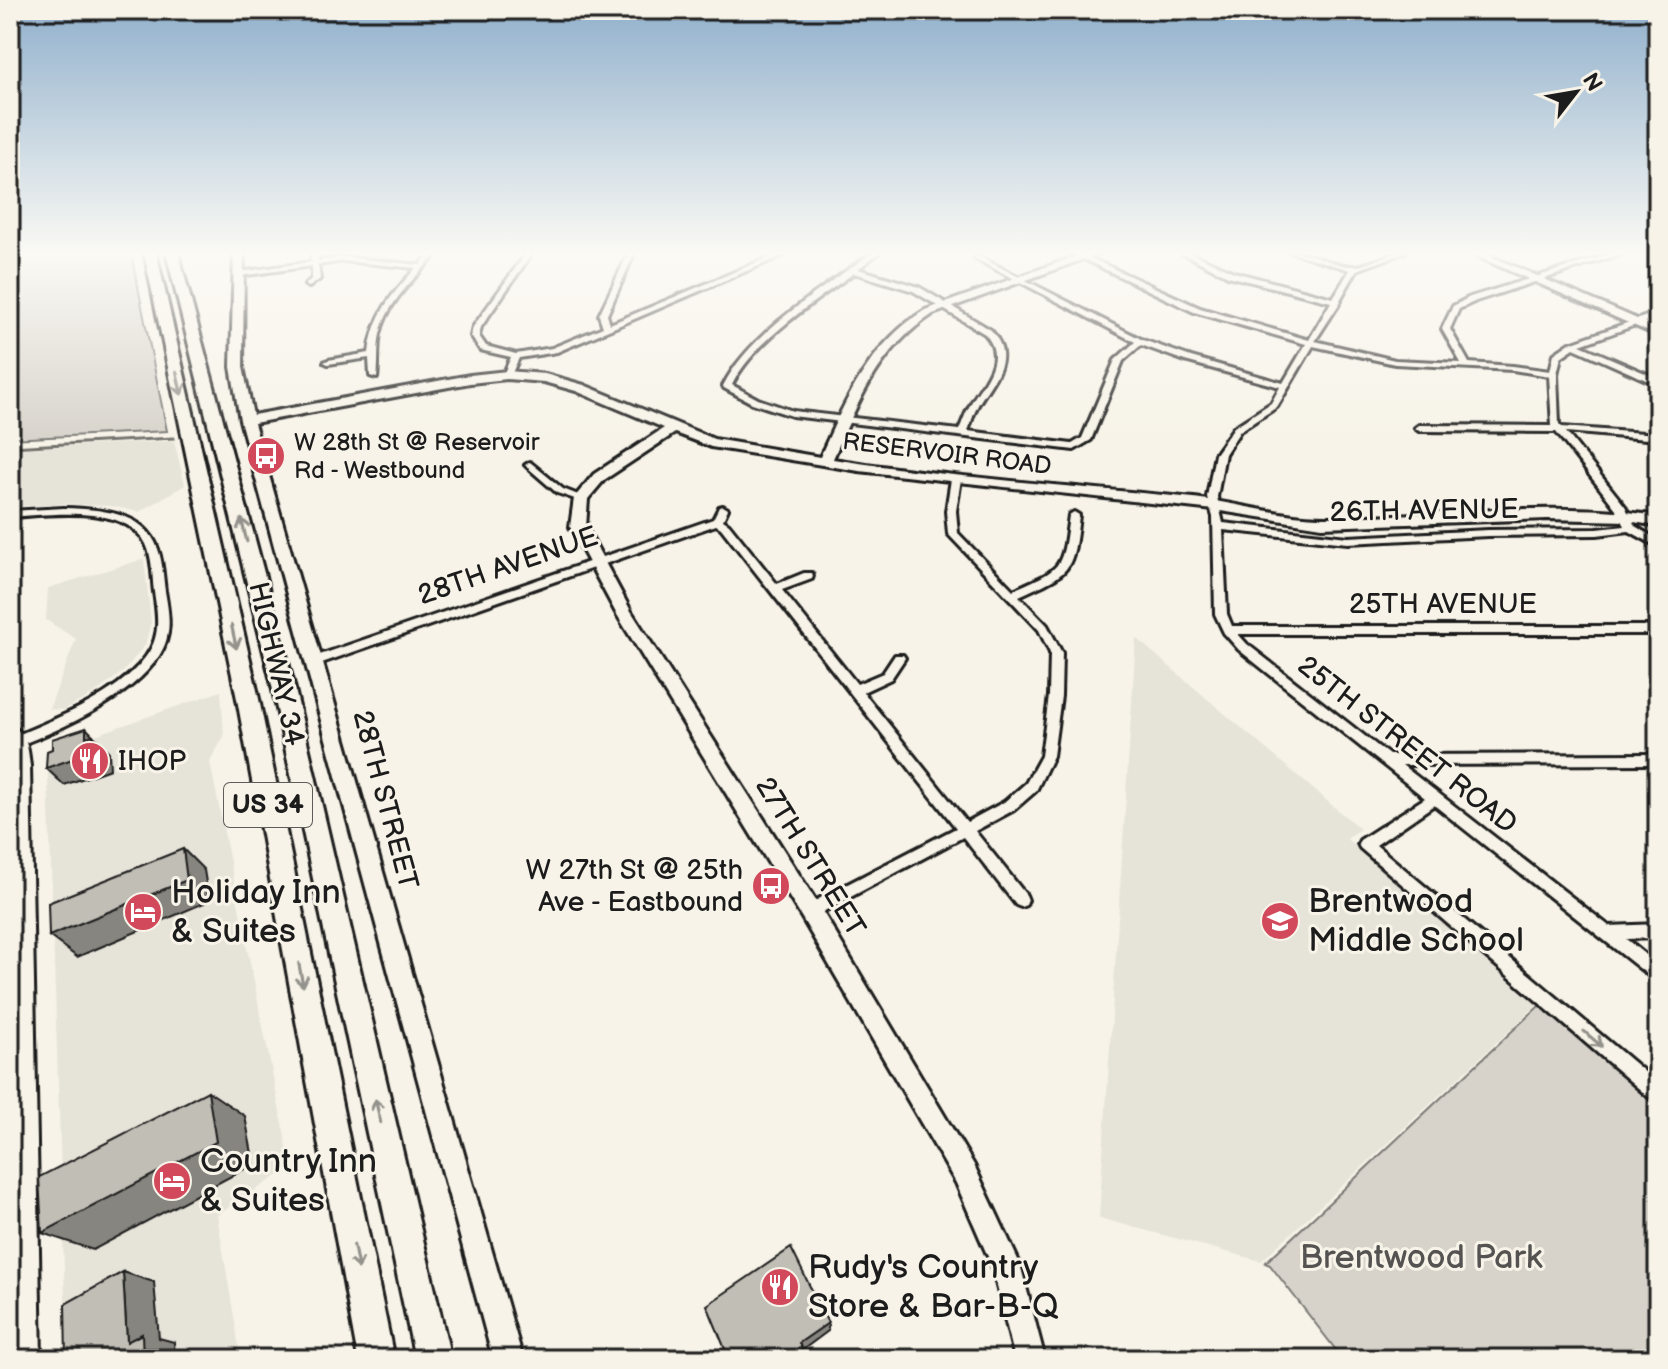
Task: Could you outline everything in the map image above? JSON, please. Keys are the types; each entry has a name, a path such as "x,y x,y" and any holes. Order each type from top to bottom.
{"highway":[{"name":"HIGHWAY 34","path":"164,316 248,699 376,1359"},
{"name":"HIGHWAY 34","path":"188,316 282,681 433,1359"}],"street":[{"name":"28TH STREET","path":"238,316 237,367 247,420 508,1359"},
{"path":"374,376 373,335 382,316"},
{"path":"485,316 475,336 483,348 516,356 554,350 636,316"},
{"path":"603,316 607,328"},
{"path":"795,316 759,344 732,374 727,386 776,409 962,435 1077,446 1086,440 1119,360 1140,342"},
{"path":"825,462 862,381 899,331 921,316"},
{"path":"961,316 988,332 1000,347 997,365 972,409 962,435"},
{"path":"1089,316 1140,342 1285,386"},
{"path":"1212,316 1384,360 1553,374"},
{"path":"1228,630 1221,614 1218,526 1212,497 1222,448 1237,429 1274,405 1328,316"},
{"path":"1450,316 1446,324 1448,337 1466,365"},
{"path":"1621,316 1658,332"},
{"path":"1653,316 1573,345 1557,356 1553,374 1555,424 1558,429 1629,522 1658,544"},
{"path":"1573,345 1649,378"},
{"path":"328,362 372,355"},
{"path":"507,375 516,356"},
{"name":"RESERVOIR ROAD","path":"247,420 507,375 545,378 580,388 711,443 956,479 1214,505 1303,520 1340,522 1448,516 1658,521"},
{"path":"1419,428 1558,429 1658,437"},
{"path":"530,465 560,491 581,498 607,472 672,429"},
{"path":"810,911 1009,806 1031,787 1047,756 1055,696 1056,653 1043,628 953,534 951,511 956,479"},
{"name":"27TH STREET","path":"581,498 578,527 596,564 810,911 983,1210 1006,1264 1030,1359"},
{"path":"723,509 717,521 725,526 1021,900"},
{"path":"10,514 80,511 132,524 150,540 155,555 165,629 156,652 116,692 14,737 26,1359"},
{"path":"1011,595 1062,571 1069,560 1074,515"},
{"name":"28TH AVENUE","path":"315,661 717,521"},
{"name":"26TH AVENUE","path":"1218,526 1348,540 1488,533 1612,532 1629,522"},
{"path":"775,589 808,576"},
{"name":"25TH AVENUE","path":"1228,630 1658,630"},
{"name":"25TH STREET ROAD","path":"1228,630 1243,647 1658,974"},
{"path":"856,690 887,676 899,658"},
{"path":"1388,760 1658,759"},
{"path":"1435,798 1365,844 1658,1094"},
{"path":"1608,933 1658,931"}],"shaded area":[{"path":"174,441 185,485 139,512 111,506 67,504 10,507 10,449"},
{"path":"144,559 151,622 145,645 124,671 94,694 63,710 49,709 76,639 46,620 48,588"},
{"name":"Brentwood Middle School","path":"1136,638 1360,829 1347,839 1538,1004 1261,1261 1099,1218"},
{"path":"221,691 224,736 210,762 291,1167 217,1215 241,1359 67,1359 48,776 50,751"}],"green space":[{"path":"10,316 144,316 167,431 10,439"},
{"name":"Brentwood Park","path":"1540,1005 1658,1107 1658,1359 1343,1359 1270,1265 1265,1263"}],"building":[{"path":"86,728 86,737 93,735 93,752 46,768 47,751 52,749 52,739"},
{"path":"183,849 187,880 49,936 48,903"},
{"path":"208,1091 216,1142 42,1233 39,1177"},
{"name":"Rudy's Country Store & Bar-B-Q","path":"791,1248 828,1323 799,1343 806,1359 729,1359 707,1305"},
{"path":"123,1272 127,1342 142,1334 143,1359 66,1359 65,1304"}],"waterway":[{"path":"10,447 174,438"}],"place":[{"name":"W 28th St @ Reservoir Rd - Westbound","path":"266,456"},
{"name":"IHOP","path":"90,761"},
{"name":"W 27th St @ 25th Ave - Eastbound","path":"771,886"},
{"name":"Holiday Inn & Suites","path":"143,912"},
{"name":"Brentwood Middle School","path":"1280,921"},
{"name":"Country Inn & Suites","path":"172,1181"},
{"name":"Rudy's Country Store & Bar-B-Q","path":"780,1287"}]}
